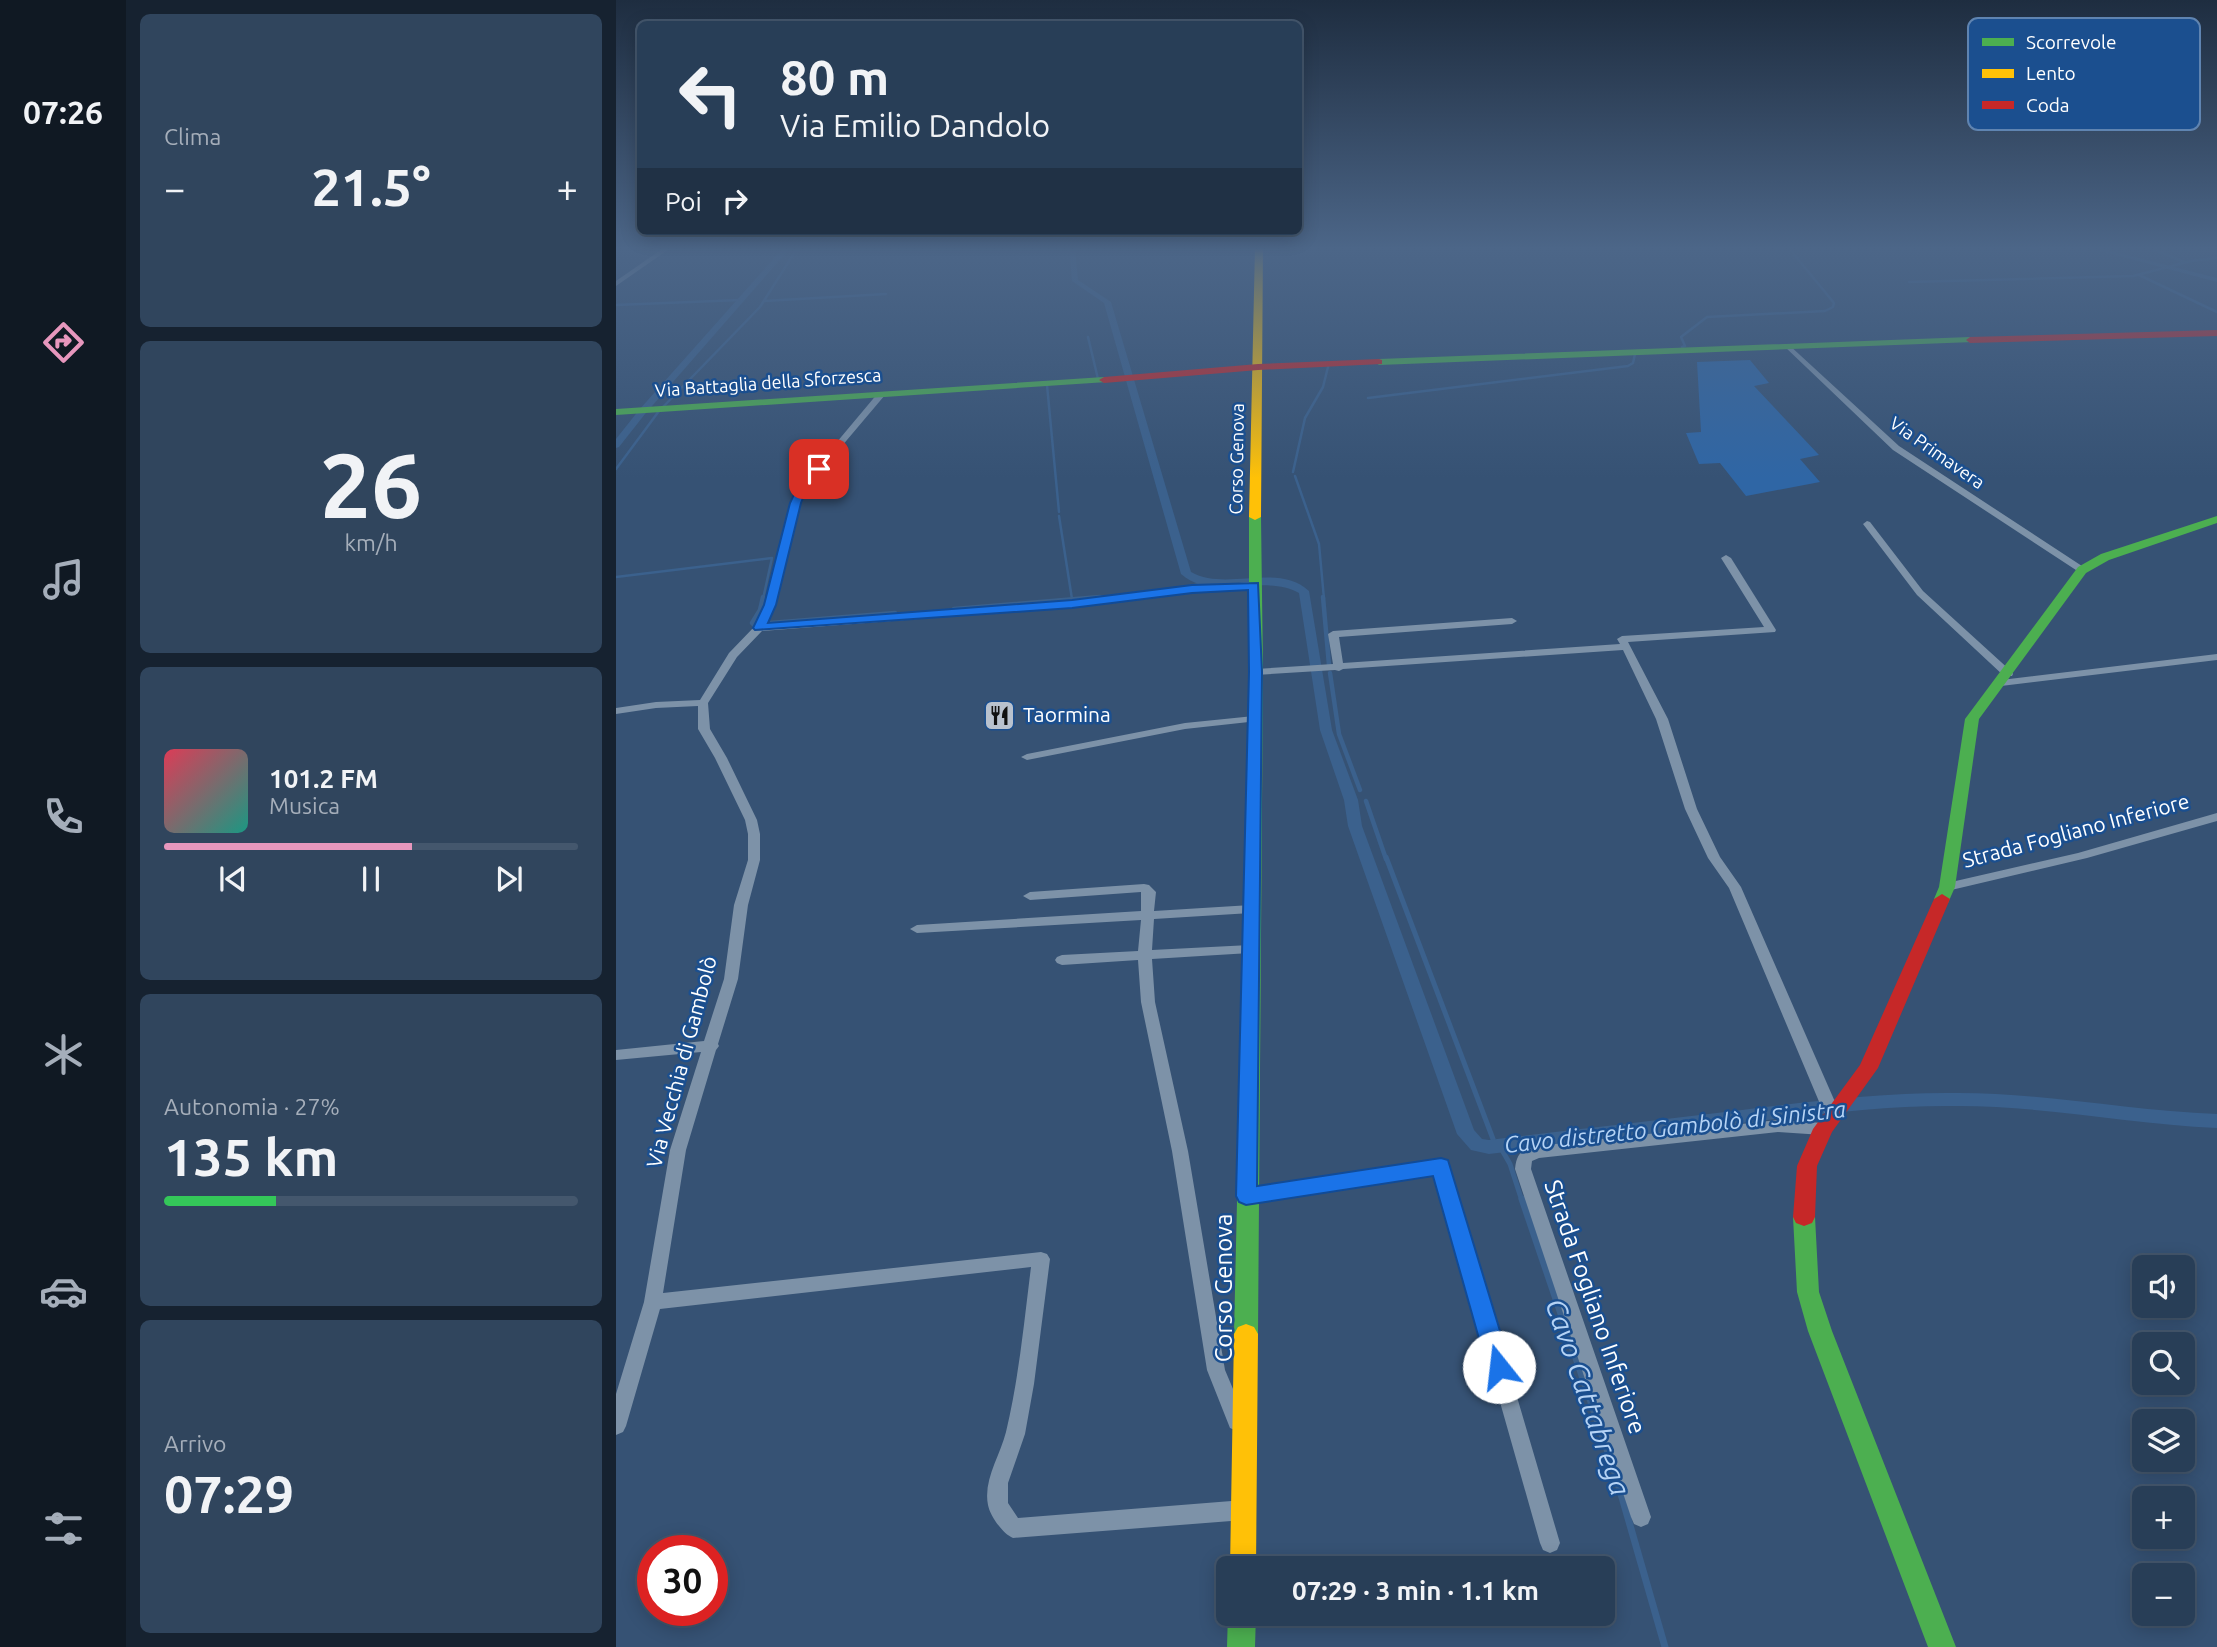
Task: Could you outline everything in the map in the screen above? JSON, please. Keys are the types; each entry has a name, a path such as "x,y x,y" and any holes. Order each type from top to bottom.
{"street":[{"name":"Corso Genova","path":"1243,1556 1247,1447 1246,1196 1256,672 1254,583 1258,324"},
{"name":"Via Battaglia della Sforzesca","path":"616,412 1129,379 1258,367 1786,345 2217,333"},
{"name":"Via Primavera","path":"1786,345 1896,448 2082,570"},
{"path":"616,711 656,705 703,703 733,655 759,628 770,605 799,492 881,395"},
{"name":"Strada Fogliano Inferiore","path":"1942,1647 1820,1331 1808,1292 1803,1227 1807,1166 1832,1111 1868,1068 1947,887 1972,719 2005,678 2082,570 2105,558 2217,519"},
{"path":"1867,524 1920,593 2005,678 2217,657"},
{"path":"1256,672 1339,668 1771,630 1726,558"},
{"path":"759,628 1072,604 1254,583"},
{"path":"1339,668 1333,634 1512,621"},
{"path":"1624,643 1662,719 1691,809 1714,858 1735,887 1832,1111"},
{"name":"Via Vecchia di Gambolò","path":"616,1426 653,1302 678,1150 731,979 741,905 754,860 754,834 745,806 704,729 703,703"},
{"path":"1027,757 1185,726 1254,719"},
{"name":"Strada Fogliano Inferiore","path":"1947,887 2127,845 2217,817"},
{"path":"1030,896 1143,888 1149,892 1146,954 1148,1002 1180,1152 1216,1370 1247,1447"},
{"path":"917,929 1251,909"},
{"path":"1062,960 1250,949"},
{"path":"616,1055 712,1046"},
{"name":"Strada Fogliano Inferiore","path":"1641,1517 1523,1169 1524,1158 1537,1152 1778,1126 1832,1111"},
{"path":"1246,1196 1441,1166 1550,1543"},
{"path":"653,1302 1041,1259 1025,1384 1015,1434 998,1483 998,1505 1013,1528 1244,1510"},
{"path":"1241,1647 1242,1626"}],"shaded area":[{"path":"1750,360 1769,383 1754,386 1819,455 1800,459 1820,482 1746,496 1720,463 1699,464 1686,433 1701,432 1697,362"}],"waterway":[{"path":"616,445 720,324"},
{"name":"Cavo distretto Gambolò di Sinistra","path":"662,408 744,324"},
{"name":"Cavo distretto Gambolò di Sinistra","path":"1113,324 1186,574 1212,583 1277,581 1304,591 1326,730 1351,800 1355,826 1466,1134 1477,1145 1489,1147 1821,1107 1908,1100 1960,1099 2035,1104 2165,1119 2217,1121"},
{"name":"Cavo Cattabrega","path":"1682,347 1685,346 1681,337 1698,324"},
{"path":"1088,337 1098,379 1095,379"},
{"path":"1368,398 1628,366 1633,363 1635,354"},
{"name":"Cavo Cattabrega","path":"1293,472 1305,418 1323,387 1328,367"},
{"path":"1047,385 1059,512"},
{"name":"Cavo distretto Gambolò di Sinistra","path":"616,469 659,411"},
{"name":"Cavo Cattabrega","path":"1295,476 1319,544 1324,599"},
{"name":"Cavo distretto Gambolò di Sinistra","path":"1059,516 1072,599"},
{"name":"Cavo distretto Gambolò di Sinistra","path":"616,577 772,558 763,599"},
{"name":"Cavo distretto Gambolò di Sinistra","path":"1181,588 1208,582"},
{"name":"Cavo distretto Gambolò di Sinistra","path":"1098,597 1110,596"},
{"name":"Cavo distretto Gambolò di Sinistra","path":"754,625 752,623 760,610 763,597"},
{"name":"Cavo distretto Gambolò di Sinistra","path":"954,609 1098,597"},
{"name":"Cavo distretto Gambolò di Sinistra","path":"1079,599 1098,597"},
{"name":"Cavo Cattabrega","path":"1323,597 1329,665"},
{"name":"Cavo distretto Gambolò di Sinistra","path":"770,623 895,613"},
{"name":"Cavo Cattabrega","path":"1330,673 1339,734 1360,790"},
{"name":"Cavo Cattabrega","path":"1366,801 1386,859"},
{"name":"Cavo Cattabrega","path":"1386,857 1493,1139"},
{"name":"Cavo Cattabrega","path":"1502,1150 1510,1164 1522,1201"},
{"name":"Cavo Cattabrega","path":"1522,1199 1615,1473 1665,1647"}],"traffic: fast":[{"path":"1379,362 1970,340"},
{"path":"616,412 1104,380"},
{"path":"1246,1334 1256,672 1255,517"},
{"path":"1942,899 1947,887 1972,719 2082,570 2105,557 2217,519"},
{"path":"1804,1217 1808,1292 1820,1331 1942,1647"},
{"path":"1241,1647 1242,1626"}],"traffic: slow":[{"path":"1255,517 1258,324"},
{"path":"1243,1556 1246,1334"}],"traffic: jam":[{"path":"1970,340 2217,333"},
{"path":"1104,380 1258,367 1379,362"},
{"path":"1804,1217 1807,1166 1823,1129 1868,1068 1942,899"}],"place":[{"name":"Taormina","path":"1000,715"}],"route":[{"path":"819,469 799,492 770,605 759,628 1072,604 1192,589 1254,586 1256,672 1246,1196 1441,1166 1499,1367"}]}
